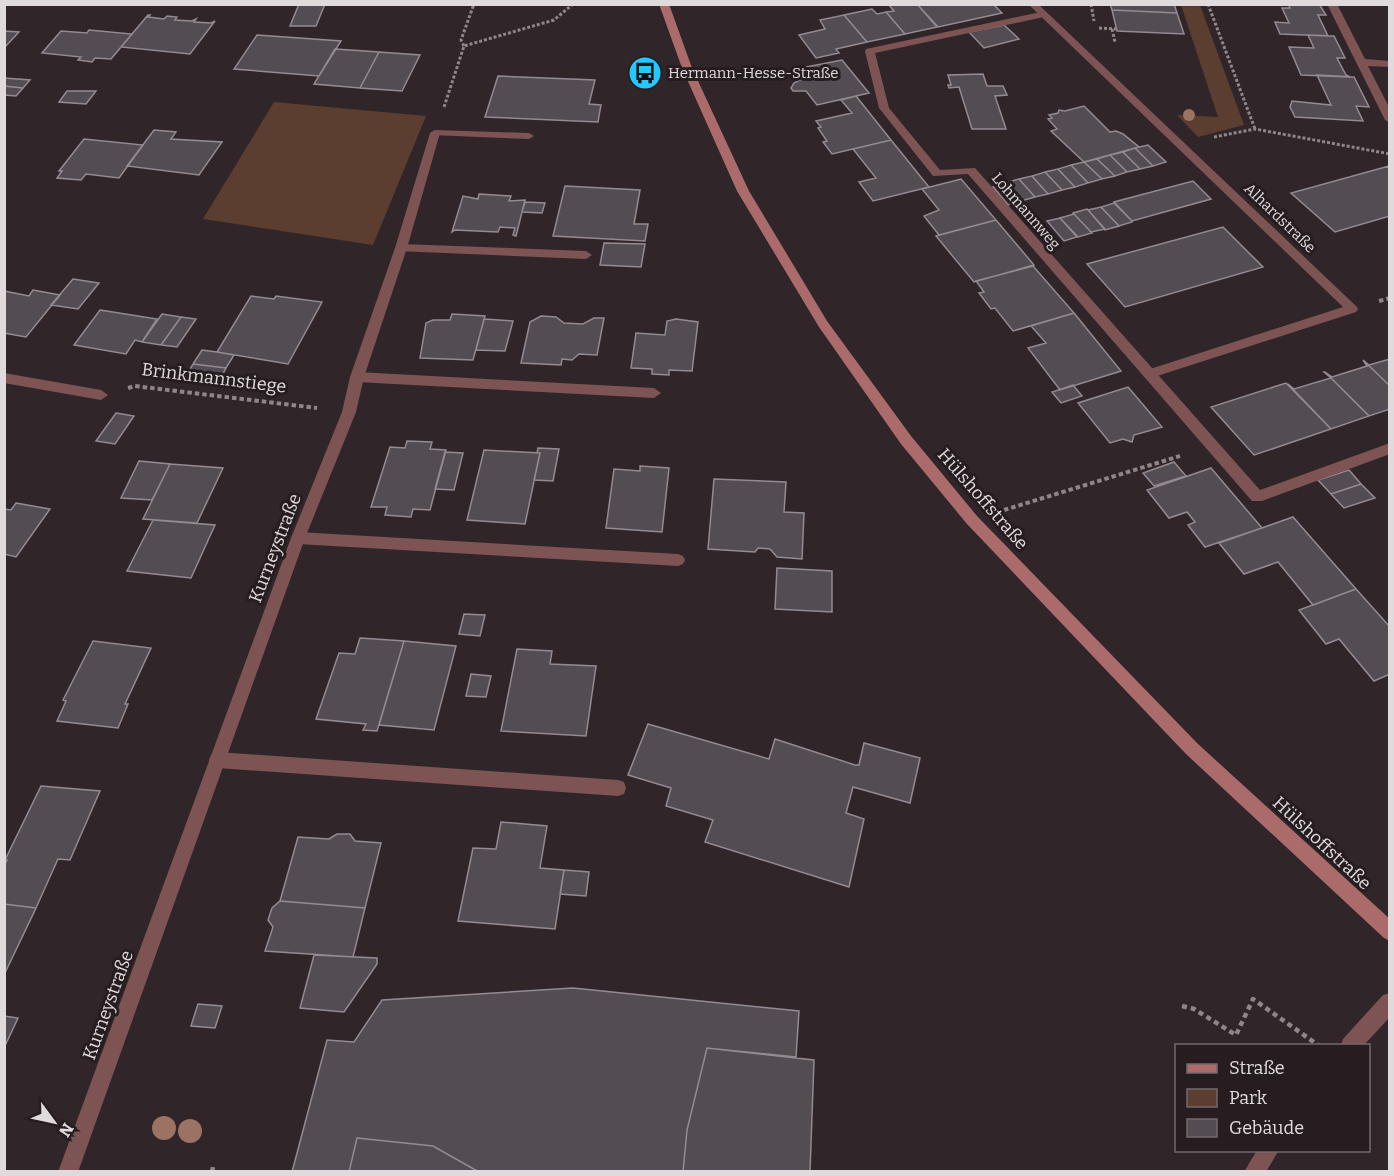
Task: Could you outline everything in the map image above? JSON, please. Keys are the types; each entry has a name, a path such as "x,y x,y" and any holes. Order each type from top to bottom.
{"main road":[{"name":"Hülshoffstraße","path":"664,4 687,68 742,190 823,324 906,440 972,520 1192,749 1389,932"}],"street":[{"name":"Alhardstraße","path":"1032,4 1352,309 1149,374"},
{"path":"1332,4 1389,120"},
{"name":"Lohmannweg","path":"1041,15 870,51 884,108 937,174 971,170 1149,374"},
{"path":"1360,62 1389,63"},
{"path":"435,133 529,136"},
{"name":"Kurneystraße","path":"68,1172 298,538 349,412 357,378 401,248 435,133"},
{"path":"401,248 586,255"},
{"path":"1149,374 1257,496 1389,448"},
{"path":"4,378 101,395"},
{"path":"357,378 654,393"},
{"path":"298,538 678,560"},
{"path":"217,760 618,788"},
{"path":"1352,1044 1389,1002"},
{"path":"1254,1172 1268,1152"}],"path":[{"path":"435,133 464,46 461,40 474,4"},
{"path":"464,46 554,20 573,4"},
{"path":"1091,4 1096,28"},
{"path":"1208,4 1255,129 1389,154"},
{"name":"Brinkmannstiege","path":"101,395 135,386 349,412"},
{"path":"972,520 1213,446"},
{"path":"1182,1006 1194,1010 1236,1035 1253,999 1316,1044"}],"green space":[{"path":"1181,5 1200,5 1244,125 1198,137 1177,115 1218,117"},
{"path":"274,102 426,116 373,245 203,219"}],"building":[{"path":"299,4 325,4 316,26 290,26"},
{"path":"888,4 917,4 937,27 905,34 886,12 894,11"},
{"path":"917,4 993,4 1002,13 938,27"},
{"path":"1110,4 1174,4 1177,13 1112,10"},
{"path":"1288,4 1319,4 1326,15 1318,15 1328,36 1280,34 1275,22 1289,23 1282,8 1290,8"},
{"path":"872,9 877,14 886,12 905,34 867,42 844,15"},
{"path":"1112,10 1177,13 1184,34 1117,31"},
{"path":"148,15 150,15 148,17 164,19 167,16 177,17 175,20 192,21 196,19 194,22 211,23 215,21 190,54 121,47"},
{"path":"844,15 867,42 836,49 839,53 816,58 799,35 825,29 820,20"},
{"path":"1004,25 1019,39 984,48 969,32"},
{"path":"89,30 132,34 111,59 95,58 92,62 78,60 81,57 42,53 61,31 87,33"},
{"path":"4,31 19,32 4,48"},
{"path":"257,35 341,41 319,76 234,69"},
{"path":"1308,35 1334,36 1345,58 1337,58 1346,75 1350,77 1301,75 1289,47 1314,48"},
{"path":"335,49 379,52 360,88 314,84"},
{"path":"379,52 420,55 402,91 360,88"},
{"path":"842,60 869,93 817,105 806,91 793,91 791,88 794,83 804,78 814,78 806,67"},
{"path":"983,74 987,86 1003,86 1007,95 995,96 1006,129 972,129 959,87 949,88 948,85 951,85 948,75"},
{"path":"1317,75 1354,77 1369,107 1356,106 1363,121 1295,117 1290,107 1292,101 1331,105"},
{"path":"498,76 595,80 589,104 601,105 598,122 485,117"},
{"path":"4,78 30,80 23,88 4,86"},
{"path":"4,86 23,88 16,96 4,95"},
{"path":"67,91 96,91 86,104 59,102"},
{"path":"856,96 891,140 832,154 823,142 827,141 816,121 852,113 841,100"},
{"path":"1084,106 1110,132 1116,131 1123,134 1139,147 1084,162 1051,131 1057,129 1048,119 1052,118 1049,115 1058,113 1059,110 1065,111"},
{"path":"154,130 176,132 171,139 222,142 199,175 127,166"},
{"path":"84,139 143,145 119,178 86,174 81,180 57,178 62,171 59,171"},
{"path":"891,140 929,187 873,201 859,182 876,178 853,149"},
{"path":"1148,145 1166,162 1153,166 1135,148"},
{"path":"1135,148 1153,166 1140,169 1123,152"},
{"path":"1123,152 1140,169 1127,172 1110,155"},
{"path":"1110,155 1127,172 1115,176 1097,159"},
{"path":"1097,159 1115,176 1102,179 1084,162"},
{"path":"1084,162 1102,179 1088,183 1071,165"},
{"path":"1071,165 1088,183 1075,187 1058,169"},
{"path":"1389,166 1390,216 1335,232 1291,193"},
{"path":"1058,169 1075,187 1062,190 1045,172"},
{"path":"1045,172 1062,190 1048,194 1032,176"},
{"path":"1032,176 1048,194 1035,197 1019,179"},
{"path":"961,179 996,220 939,235 924,216 939,210 922,189"},
{"path":"1019,179 1035,197 1021,201 1005,183"},
{"path":"1193,181 1211,199 1132,221 1114,202"},
{"path":"1006,184 1021,201 1008,205 993,187"},
{"path":"565,186 640,190 634,224 648,224 645,241 553,236"},
{"path":"479,194 511,196 509,201 525,200 516,236 513,235 515,228 500,227 498,232 455,230 452,232 463,196 478,199"},
{"path":"525,202 545,203 542,213 522,212"},
{"path":"1114,203 1132,222 1119,226 1101,207"},
{"path":"1101,207 1119,226 1105,230 1088,210"},
{"path":"1087,209 1105,229 1091,232 1073,213"},
{"path":"1074,214 1092,233 1078,237 1060,218"},
{"path":"1060,218 1077,237 1064,241 1047,221"},
{"path":"996,220 1034,265 974,282 936,236"},
{"path":"1223,227 1263,267 1125,307 1087,264"},
{"path":"604,243 645,244 641,267 600,265"},
{"path":"1033,266 1074,313 1013,331 995,308 991,309 979,293 984,292 976,281"},
{"path":"73,279 99,283 78,309 51,305"},
{"path":"33,290 60,295 26,337 4,333 4,291 29,296"},
{"path":"251,296 274,299 276,296 322,302 288,364 217,352"},
{"path":"100,310 157,319 142,342 135,340 126,354 74,345"},
{"path":"1074,313 1121,371 1060,390 1028,348 1046,343 1031,326"},
{"path":"162,314 181,317 161,345 142,342"},
{"path":"452,314 485,316 473,360 420,358 426,323 433,320 450,320"},
{"path":"541,316 556,317 564,323 583,324 594,318 604,318 597,355 579,354 572,360 562,359 561,365 521,363 530,322"},
{"path":"181,317 196,319 177,347 161,345"},
{"path":"484,319 513,321 505,351 476,350"},
{"path":"676,319 698,322 692,371 669,370 669,375 652,374 652,369 631,368 636,333 665,335 667,321"},
{"path":"202,350 234,355 226,368 193,364"},
{"path":"1390,359 1390,386 1363,360 1369,365"},
{"path":"1363,360 1390,386 1390,409 1369,416 1325,372 1332,377 1367,366"},
{"path":"193,364 226,368 219,381 186,376"},
{"path":"1331,378 1369,416 1331,429 1288,384 1294,389"},
{"path":"1286,383 1331,429 1254,455 1211,407"},
{"path":"1073,385 1082,396 1061,403 1052,392"},
{"path":"1128,387 1162,427 1134,435 1132,442 1123,439 1110,443 1078,403"},
{"path":"116,413 134,416 115,444 96,441"},
{"path":"407,441 432,442 430,449 446,450 430,510 413,509 411,517 385,515 387,507 371,507 390,447 405,448"},
{"path":"538,448 559,449 553,481 534,480 540,453 537,453"},
{"path":"484,450 540,453 525,524 467,520"},
{"path":"445,452 463,453 454,490 435,489"},
{"path":"139,461 170,464 152,500 121,498"},
{"path":"1174,462 1186,476 1154,486 1143,473"},
{"path":"170,464 223,468 197,523 143,519"},
{"path":"640,466 669,468 662,532 606,528 614,469 640,471"},
{"path":"1211,468 1262,528 1205,547 1188,525 1195,522 1187,512 1169,518 1147,490"},
{"path":"1349,470 1361,484 1331,494 1318,480"},
{"path":"714,479 786,482 784,512 804,513 802,559 777,557 770,549 758,548 755,552 708,549"},
{"path":"1361,484 1375,498 1344,508 1331,494"},
{"path":"16,503 50,509 16,557 4,554 4,509 11,510"},
{"path":"1293,517 1356,589 1313,605 1278,562 1244,574 1219,543"},
{"path":"153,520 215,525 191,578 127,571"},
{"path":"777,568 832,571 832,612 775,609"},
{"path":"1356,589 1390,627 1390,674 1374,681 1339,639 1326,644 1299,610"},
{"path":"464,614 485,615 480,636 459,634"},
{"path":"360,638 404,641 377,731 363,730 366,724 316,719 339,653 355,654"},
{"path":"93,641 151,648 125,704 128,704 118,728 57,721 66,701 63,700"},
{"path":"404,641 456,646 434,730 379,725"},
{"path":"517,649 552,651 550,664 596,666 586,736 501,731"},
{"path":"471,674 491,676 486,697 466,696"},
{"path":"648,724 769,759 775,739 855,765 859,765 864,743 920,758 910,803 853,787 846,813 864,819 849,887 705,842 713,820 666,806 671,788 628,775"},
{"path":"41,786 100,791 70,860 58,859 36,908 4,904 4,866 7,860 5,860"},
{"path":"501,822 547,826 540,868 564,870 555,929 458,921 473,848 496,849"},
{"path":"337,834 350,834 355,841 381,843 365,908 280,901 298,837 329,839"},
{"path":"564,870 589,872 586,896 560,894"},
{"path":"280,901 365,908 353,957 265,951 273,927 268,920 272,908"},
{"path":"4,904 36,908 4,975"},
{"path":"314,955 377,958 377,964 344,1012 300,1008"},
{"path":"573,988 799,1011 796,1057 707,1048 687,1130 683,1172 479,1172 433,1146 357,1138 349,1172 292,1172 327,1040 354,1042 382,1000"},
{"path":"198,1004 222,1006 215,1028 191,1026"},
{"path":"4,1016 18,1018 4,1048"},
{"path":"707,1048 814,1060 810,1172 683,1172 687,1130"},
{"path":"357,1138 433,1146 479,1172 349,1172"}],"place":[{"name":"Hermann-Hesse-Straße","path":"645,73"}]}
